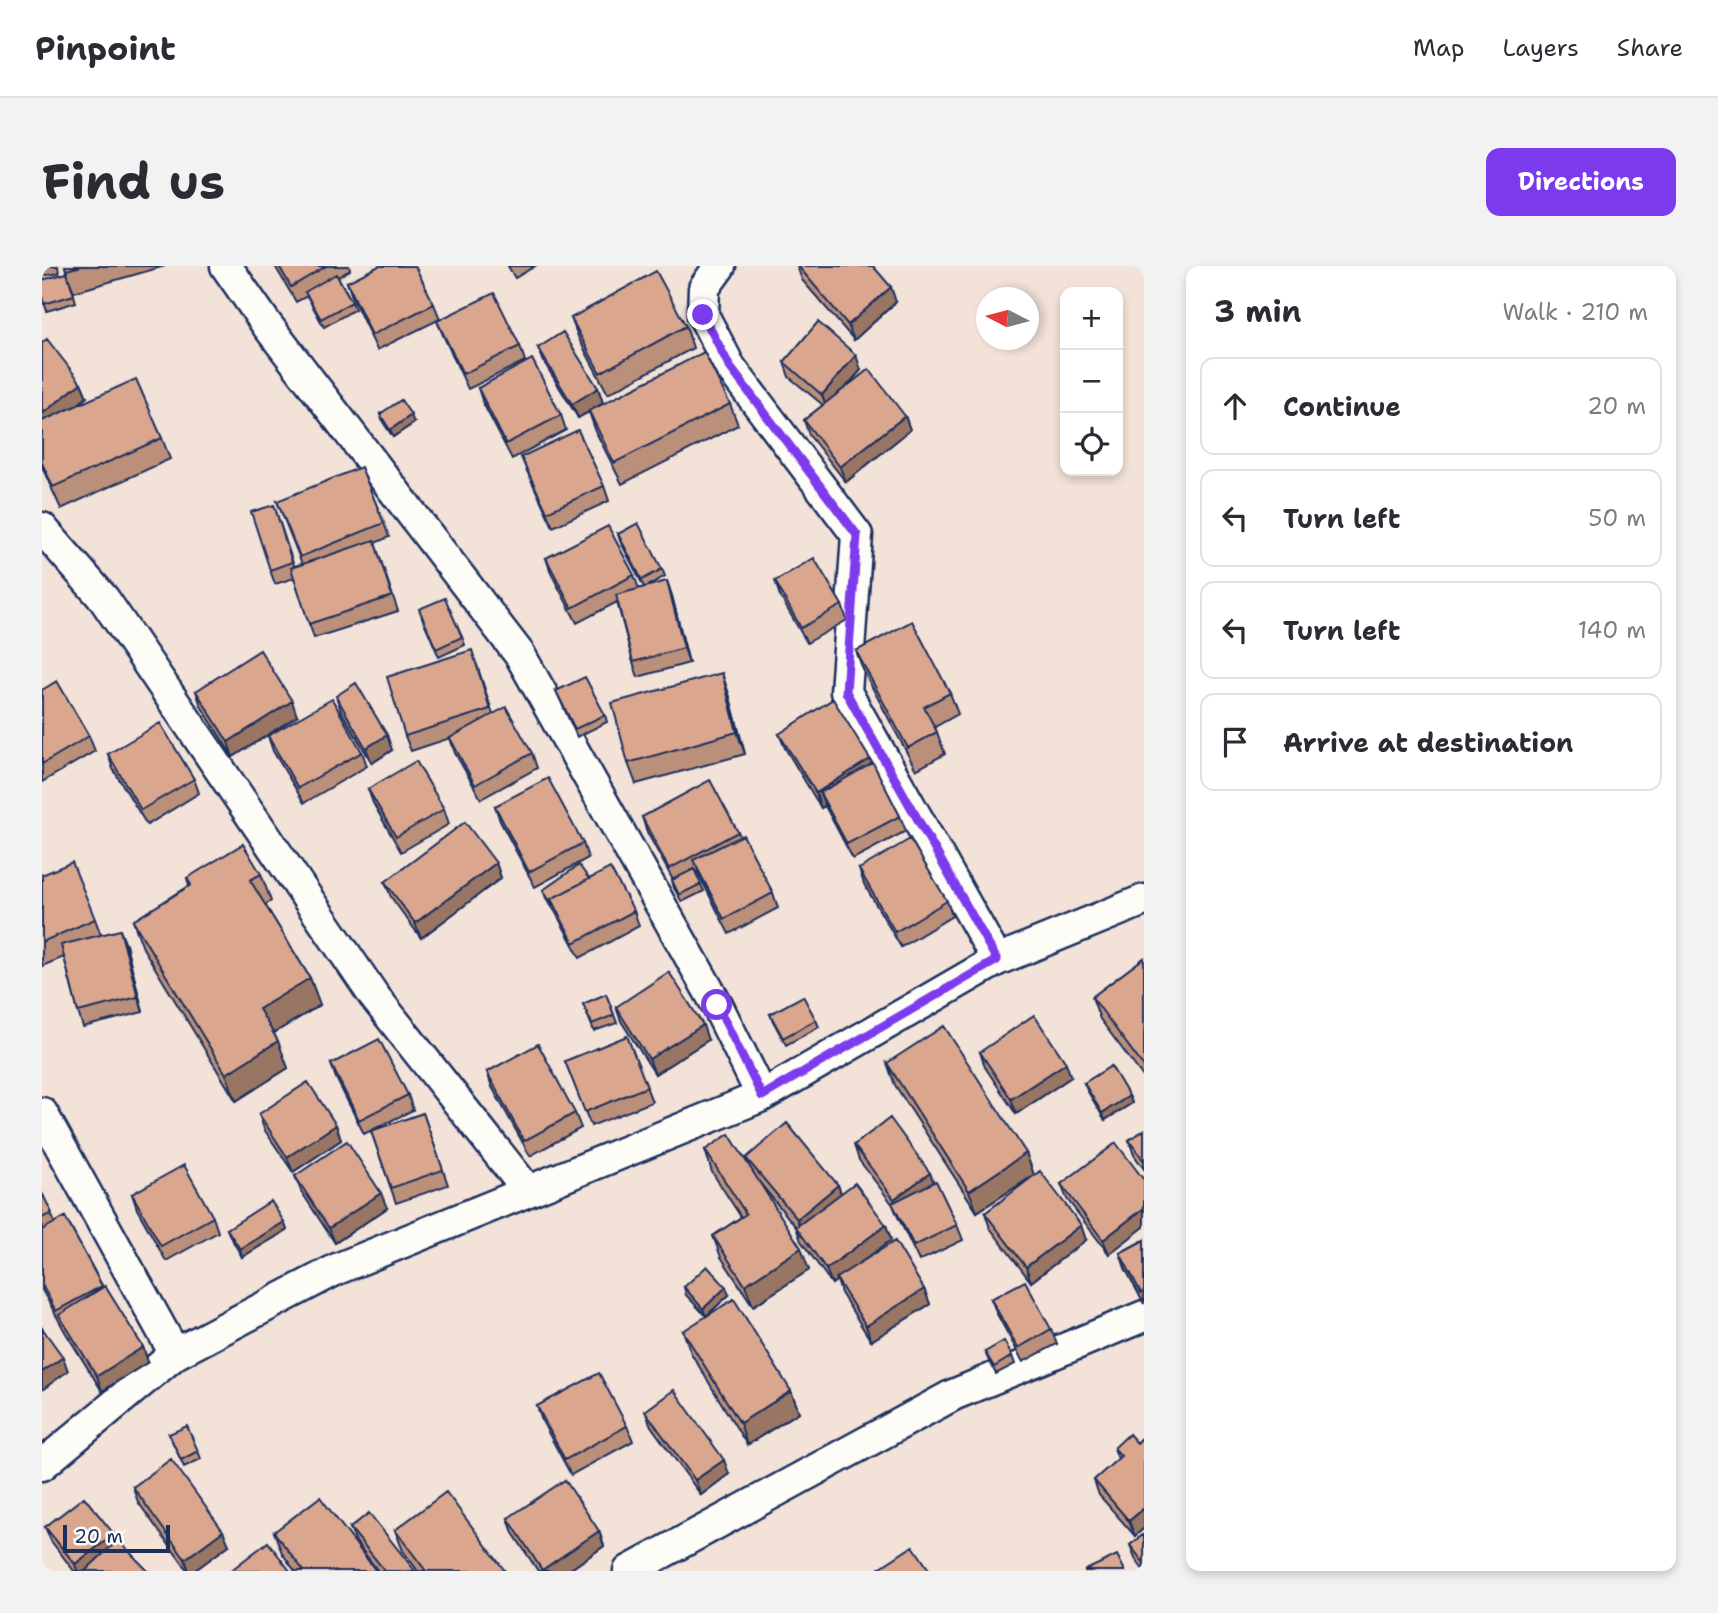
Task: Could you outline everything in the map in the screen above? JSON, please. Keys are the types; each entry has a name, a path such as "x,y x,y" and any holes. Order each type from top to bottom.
{"street":[{"path":"226,266 267,325 520,655 717,1005 762,1096"},
{"path":"720,266 704,288 703,315 730,367 857,535 846,692 997,960"},
{"path":"42,528 104,599 374,996 528,1191"},
{"path":"42,1465 175,1354 337,1269 762,1096 997,960 1144,900"},
{"path":"42,1113 175,1354"},
{"path":"629,1571 953,1395 1144,1316"}],"building":[{"path":"65,266 82,266 66,270"},
{"path":"279,266 326,266 291,287"},
{"path":"379,266 415,266 434,304 372,335 347,282"},
{"path":"798,266 873,266 891,287 848,325"},
{"path":"656,271 686,326 600,373 571,318"},
{"path":"67,273 74,295 44,304 42,280"},
{"path":"336,274 352,302 321,319 305,292"},
{"path":"494,293 520,346 463,374 437,321"},
{"path":"818,322 856,355 822,395 784,362"},
{"path":"563,332 598,388 572,404 538,348"},
{"path":"47,339 81,383 42,414 42,343"},
{"path":"704,352 730,404 614,463 589,411"},
{"path":"532,359 561,415 506,444 478,388"},
{"path":"869,369 905,416 840,467 804,420"},
{"path":"136,379 162,438 53,487 42,463 42,421"},
{"path":"401,400 411,415 390,430 380,414"},
{"path":"578,430 604,486 547,512 521,457"},
{"path":"361,467 384,523 300,557 277,501"},
{"path":"274,505 292,562 270,570 251,512"},
{"path":"638,523 662,569 642,580 618,534"},
{"path":"608,526 634,575 572,608 546,558"},
{"path":"374,540 392,596 309,624 291,568"},
{"path":"814,558 842,605 801,628 775,581"},
{"path":"667,581 684,648 633,662 616,595"},
{"path":"445,598 462,637 436,649 419,609"},
{"path":"912,621 950,693 924,707 937,732 908,748 856,651"},
{"path":"260,650 292,701 228,742 196,691"},
{"path":"472,650 490,709 405,736 387,677"},
{"path":"722,673 737,732 628,763 612,703"},
{"path":"585,677 605,715 575,729 556,691"},
{"path":"57,681 89,736 42,764 42,690"},
{"path":"356,683 387,735 366,748 336,696"},
{"path":"332,699 362,752 298,788 268,736"},
{"path":"833,699 870,759 816,793 779,734"},
{"path":"506,707 532,753 475,785 450,738"},
{"path":"160,723 194,779 141,810 108,754"},
{"path":"416,761 444,809 396,837 368,789"},
{"path":"873,763 900,816 847,844 820,793"},
{"path":"548,778 583,843 529,872 495,806"},
{"path":"710,780 738,832 669,869 642,817"},
{"path":"465,822 496,863 415,923 385,882"},
{"path":"743,835 773,893 724,919 693,860"},
{"path":"910,839 947,901 895,932 859,869"},
{"path":"243,844 261,874 250,880 310,978 259,1009 278,1041 226,1074 133,921 191,885 187,878"},
{"path":"72,862 95,919 42,942 42,875"},
{"path":"579,865 589,879 551,899 553,906 543,890"},
{"path":"610,868 634,911 574,943 551,899"},
{"path":"694,869 701,884 679,895 672,880"},
{"path":"120,930 138,997 78,1012 61,945"},
{"path":"1144,958 1144,1067 1092,997"},
{"path":"669,972 703,1025 649,1059 616,1007"},
{"path":"606,994 614,1015 592,1024 583,1004"},
{"path":"803,996 816,1020 783,1038 770,1014"},
{"path":"1034,1015 1066,1063 1011,1099 980,1052"},
{"path":"944,1026 1026,1153 969,1191 887,1063"},
{"path":"627,1036 647,1087 585,1112 565,1061"},
{"path":"379,1039 408,1095 359,1120 331,1064"},
{"path":"538,1044 575,1113 524,1141 487,1072"},
{"path":"1111,1066 1129,1096 1102,1113 1084,1083"},
{"path":"308,1082 336,1125 287,1157 259,1114"},
{"path":"423,1113 443,1170 391,1188 371,1131"},
{"path":"890,1118 930,1173 894,1199 854,1145"},
{"path":"787,1123 838,1185 797,1219 746,1158"},
{"path":"1144,1130 1144,1161 1129,1140"},
{"path":"729,1134 801,1248 745,1285 713,1236 746,1214 705,1150"},
{"path":"347,1141 381,1193 329,1228 295,1176"},
{"path":"1116,1143 1144,1180 1144,1208 1103,1240 1061,1184"},
{"path":"184,1165 213,1217 161,1246 132,1194"},
{"path":"1040,1171 1081,1225 1026,1267 985,1213"},
{"path":"936,1181 957,1225 914,1246 892,1203"},
{"path":"855,1183 886,1225 826,1269 796,1227"},
{"path":"42,1193 52,1213 42,1218"},
{"path":"271,1201 284,1222 240,1249 227,1229"},
{"path":"65,1217 102,1286 56,1311 42,1285 42,1230"},
{"path":"1144,1240 1144,1292 1141,1293 1120,1253"},
{"path":"895,1241 924,1289 866,1326 836,1278"},
{"path":"707,1266 726,1287 703,1309 684,1287"},
{"path":"1025,1281 1051,1329 1018,1348 991,1299"},
{"path":"105,1286 143,1347 97,1376 59,1315"},
{"path":"734,1299 791,1391 740,1423 683,1331"},
{"path":"42,1328 63,1357 42,1372"},
{"path":"1004,1341 1012,1356 994,1367 985,1352"},
{"path":"599,1373 627,1426 565,1460 537,1406"},
{"path":"674,1390 724,1460 695,1480 645,1411"},
{"path":"187,1426 198,1451 181,1460 169,1434"},
{"path":"1129,1434 1137,1443 1144,1436 1144,1508 1129,1521 1094,1480 1121,1456 1114,1448"},
{"path":"171,1459 223,1531 185,1559 133,1487"},
{"path":"565,1480 599,1531 542,1570 508,1518"},
{"path":"446,1492 505,1571 426,1571 395,1530"},
{"path":"84,1497 114,1534 75,1564 45,1527"},
{"path":"320,1497 376,1571 304,1571 274,1532"},
{"path":"369,1513 415,1571 385,1571 350,1528"},
{"path":"1144,1534 1144,1563 1130,1545"},
{"path":"118,1540 148,1571 85,1571"},
{"path":"268,1542 290,1571 230,1571"},
{"path":"913,1546 930,1571 875,1571"},
{"path":"1117,1555 1125,1571 1084,1571"}],"route":[{"path":"703,315 730,367 857,535 846,692 997,960 762,1096 717,1005"}]}
